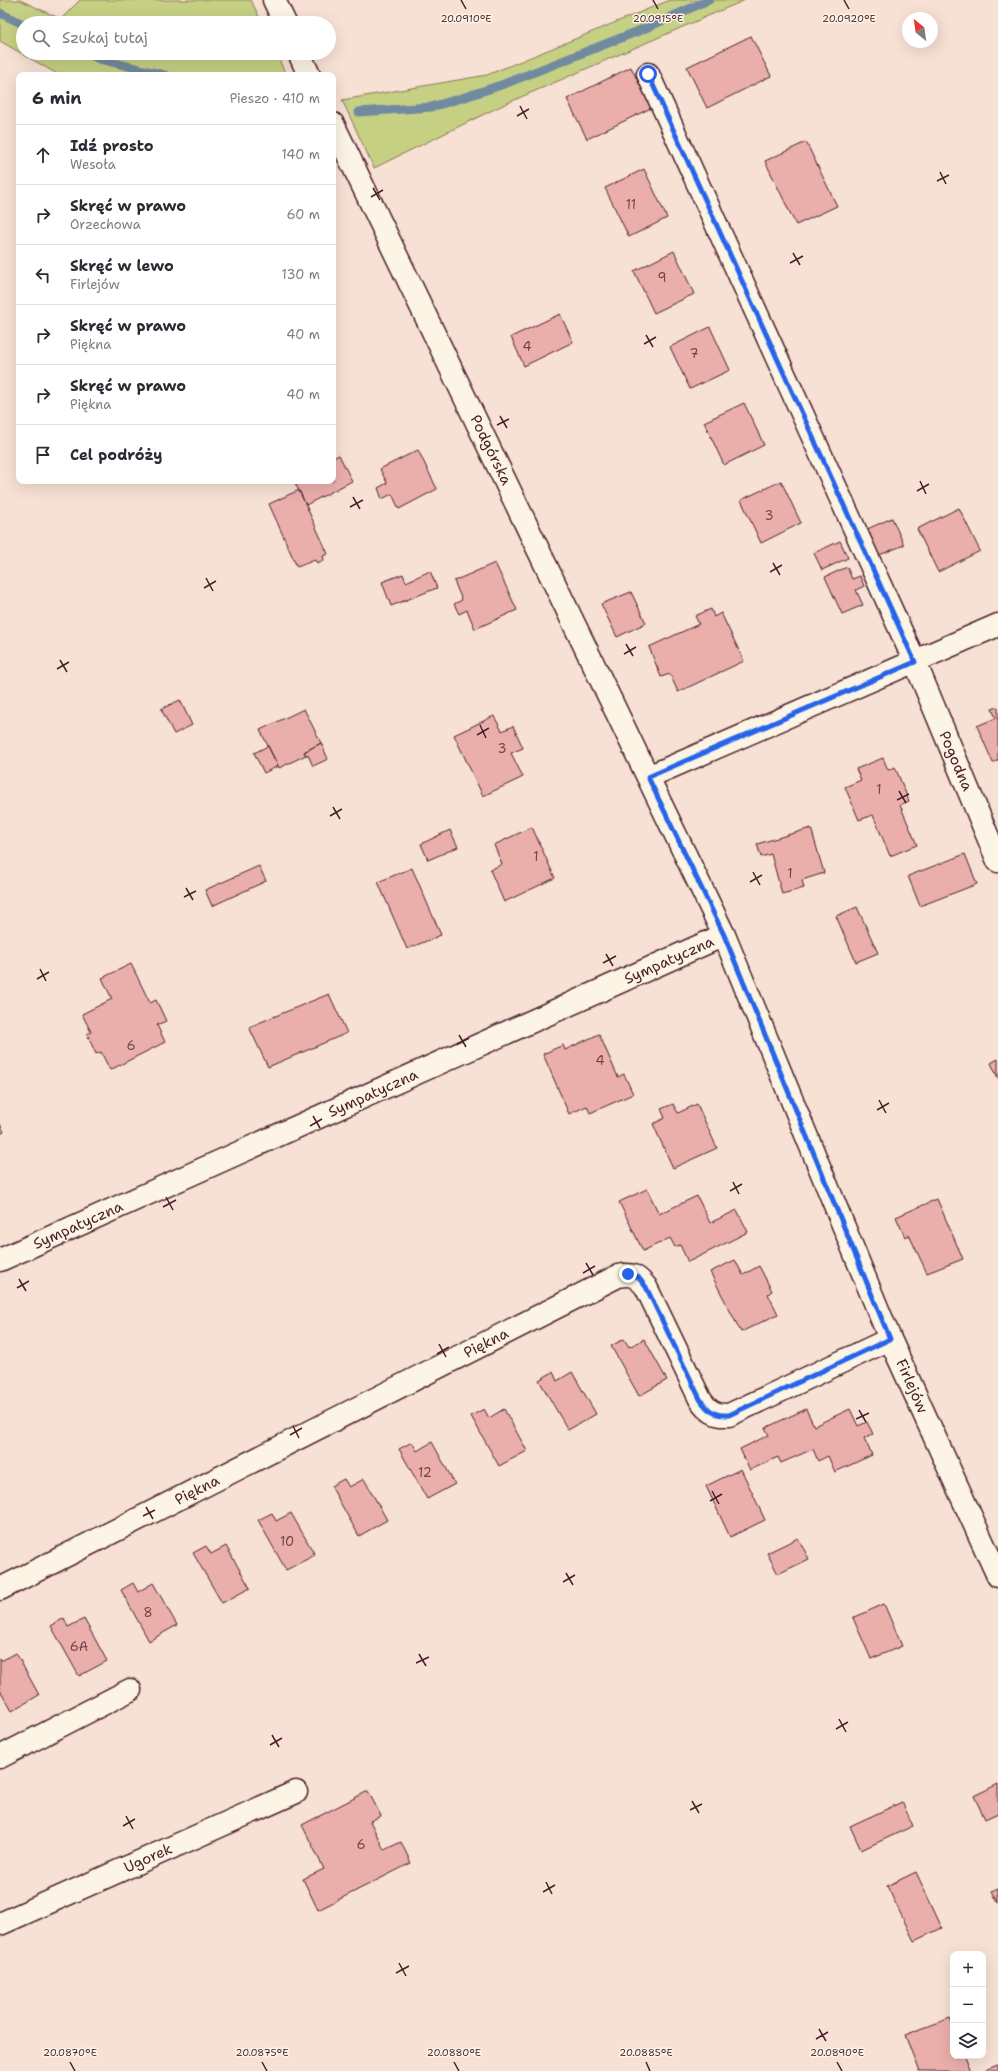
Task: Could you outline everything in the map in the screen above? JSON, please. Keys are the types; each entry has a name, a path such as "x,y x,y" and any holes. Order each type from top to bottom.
{"street":[{"path":"274,0 282,16"},
{"path":"302,60 308,72"},
{"name":"Pogodna","path":"648,74 915,662 998,861"},
{"name":"Podgórska","path":"336,130 648,777"},
{"path":"648,777 998,625"},
{"name":"Firlejów","path":"648,777 724,935 890,1339 998,1576"},
{"name":"Sympatyczna","path":"0,1260 724,935"},
{"name":"Piękna","path":"0,1589 618,1276 628,1274 638,1277 646,1287 700,1399 707,1409 719,1416 729,1415 890,1339"},
{"path":"0,1757 130,1690"},
{"name":"Ugorek","path":"0,1924 296,1792"}],"green space":[{"path":"0,0 20,0 55,16 16,16 16,50 0,41"},
{"path":"80,0 251,0 259,16 64,16"},
{"path":"670,0 745,0 505,104 374,168 342,100 487,75"},
{"path":"33,60 279,60 285,72 54,72"}],"building":[{"path":"751,36 771,76 707,108 687,67"},
{"path":"631,67 651,108 587,139 567,99"},
{"path":"806,142 837,206 796,225 765,161"},
{"path":"644,169 667,218 629,237 605,188"},
{"path":"674,251 694,294 654,313 634,271"},
{"path":"560,314 573,342 524,366 511,337"},
{"path":"710,327 730,370 690,389 670,347"},
{"path":"744,403 764,445 724,465 704,422"},
{"path":"418,450 437,489 399,509 392,494 382,499 378,488 387,483 380,469"},
{"path":"339,455 352,481 306,505 296,484 336,484 336,456"},
{"path":"781,481 801,523 761,543 741,500"},
{"path":"299,490 328,554 323,556 324,560 317,563 315,560 297,567 269,504"},
{"path":"959,508 980,551 938,572 917,529"},
{"path":"892,518 904,545 877,556 865,530"},
{"path":"840,541 848,558 822,570 814,553"},
{"path":"495,563 517,610 475,629 467,610 459,614 454,604 462,600 454,581"},
{"path":"847,567 852,579 860,576 864,586 856,590 863,605 842,614 825,577"},
{"path":"430,571 437,588 391,606 382,582 403,574 406,582"},
{"path":"631,592 646,623 617,637 601,604"},
{"path":"711,609 714,617 721,613 744,661 678,692 670,674 661,677 649,647 699,624 695,616"},
{"path":"180,700 192,725 174,734 161,709"},
{"path":"998,707 998,760 993,763 977,726 996,718 992,709"},
{"path":"304,709 321,743 304,752 306,755 279,768 260,730"},
{"path":"494,716 502,731 513,726 523,748 511,753 523,777 483,796 454,735"},
{"path":"321,743 328,759 313,766 308,755 304,752"},
{"path":"268,746 278,766 264,773 254,753"},
{"path":"883,758 888,770 895,767 909,801 900,805 917,845 890,856 873,815 859,820 845,787 861,780 856,769"},
{"path":"532,827 555,878 504,902 490,870 502,864 494,845"},
{"path":"811,828 824,873 802,880 804,888 782,894 771,854 761,857 757,844"},
{"path":"450,830 458,847 428,860 421,844"},
{"path":"965,854 977,884 920,906 908,876"},
{"path":"259,866 266,881 212,906 205,890"},
{"path":"412,868 441,935 407,949 378,882"},
{"path":"857,907 878,953 856,962 836,916"},
{"path":"131,964 150,1003 156,1000 166,1021 157,1025 165,1042 110,1070 101,1052 96,1054 87,1034 91,1032 82,1014 112,999 102,978"},
{"path":"329,994 347,1033 268,1067 249,1027"},
{"path":"599,1034 618,1077 624,1074 633,1094 590,1113 587,1106 569,1114 543,1054 563,1045 565,1050"},
{"path":"998,1059 998,1078 991,1063"},
{"path":"673,1104 678,1113 697,1104 717,1148 673,1168 653,1124 665,1118 661,1109"},
{"path":"0,1124 4,1132 0,1134"},
{"path":"647,1189 659,1214 697,1196 710,1223 737,1210 748,1232 688,1262 680,1245 675,1247 670,1238 643,1251 619,1202"},
{"path":"937,1199 963,1259 927,1273 909,1235 905,1237 896,1217"},
{"path":"735,1260 743,1275 759,1266 772,1291 768,1294 778,1314 741,1332 710,1272"},
{"path":"624,1339 629,1347 644,1339 667,1380 639,1396 611,1346"},
{"path":"553,1372 557,1381 572,1372 596,1414 568,1430 539,1380"},
{"path":"484,1409 489,1418 504,1409 527,1451 499,1466 471,1416"},
{"path":"806,1409 814,1426 850,1409 858,1426 867,1422 873,1434 864,1438 872,1455 835,1472 828,1456 818,1461 813,1449 781,1463 778,1457 750,1470 740,1449 769,1435 765,1428"},
{"path":"412,1442 417,1451 432,1442 455,1484 427,1499 399,1449"},
{"path":"741,1469 765,1520 730,1537 706,1486"},
{"path":"344,1479 349,1487 364,1479 387,1520 359,1536 331,1486"},
{"path":"272,1513 276,1521 291,1513 315,1555 286,1570 258,1520"},
{"path":"798,1538 809,1559 778,1574 767,1553"},
{"path":"206,1546 211,1554 226,1546 250,1588 222,1603 193,1553"},
{"path":"133,1583 138,1592 153,1583 177,1625 149,1641 121,1590"},
{"path":"884,1604 902,1646 871,1659 853,1618"},
{"path":"64,1618 68,1627 84,1619 107,1661 79,1676 51,1626"},
{"path":"16,1653 39,1695 12,1711 0,1690 0,1659 1,1661"},
{"path":"998,1784 998,1813 985,1819 974,1796"},
{"path":"368,1791 381,1816 370,1821 384,1850 401,1842 411,1863 318,1910 303,1879 324,1869 302,1825"},
{"path":"902,1802 913,1826 861,1850 850,1826"},
{"path":"916,1872 942,1928 914,1941 887,1886"},
{"path":"998,1888 998,1903 992,1891"},
{"path":"950,2018 950,2059 966,2059 971,2071 919,2071 905,2035"},
{"path":"998,2065 998,2071 982,2071"}],"waterway":[{"path":"359,112 431,107 465,97 504,84 646,28 709,0"},
{"path":"0,13 16,21"},
{"path":"103,60 153,72"}],"route":[{"path":"628,1274 638,1277 646,1287 700,1399 707,1409 719,1416 729,1415 890,1339 724,935 648,777 915,662 648,74"}]}
